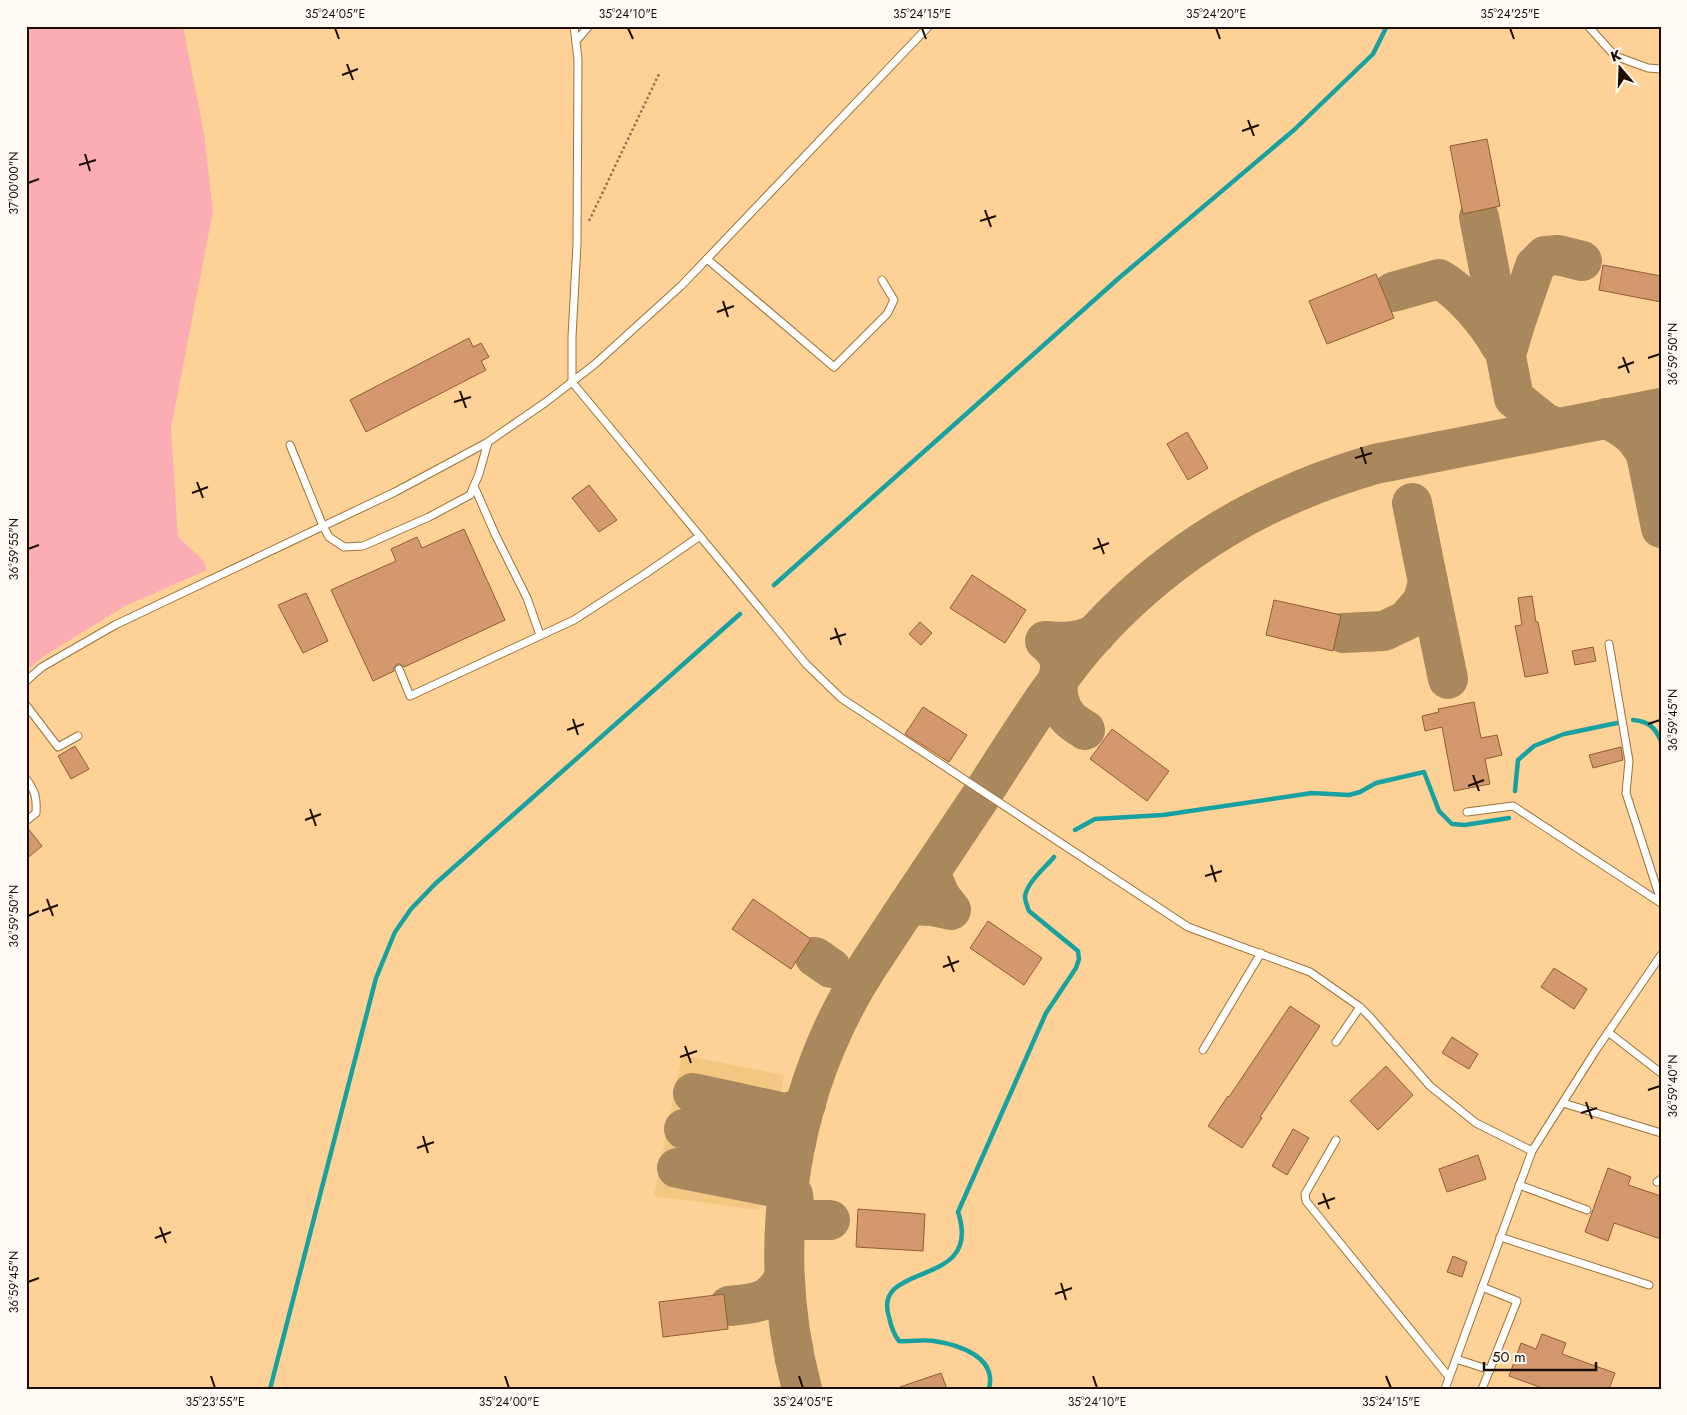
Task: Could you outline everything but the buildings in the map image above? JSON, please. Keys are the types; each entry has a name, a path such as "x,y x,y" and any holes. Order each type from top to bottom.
{"lane":[{"path":"574,26 578,59 577,244 572,337 572,382 806,664 841,698 1188,927 1310,972 1360,1007 1430,1086 1476,1123 1532,1152"},
{"path":"576,41 589,26"},
{"path":"26,681 42,667 114,625 395,492 488,442 546,402 595,364 682,285 929,26"},
{"path":"1588,26 1615,56 1648,68 1661,69"},
{"path":"707,259 834,367 887,314 894,300 882,280"},
{"path":"290,445 323,526 330,537 344,547 363,546 429,517 470,495 479,474 488,442"},
{"path":"474,486 495,534 527,598 540,635"},
{"path":"399,669 410,696 574,620 700,536"},
{"path":"1609,644 1629,762 1626,793 1661,902"},
{"path":"26,705 58,747 78,736"},
{"path":"26,779 33,788 37,798 36,813 26,821"},
{"path":"1467,812 1513,806 1661,902"},
{"path":"1203,1050 1261,953"},
{"path":"1445,1389 1532,1152 1608,1032 1661,956"},
{"path":"1336,1042 1360,1007"},
{"path":"1608,1032 1661,1073"},
{"path":"1563,1103 1661,1133"},
{"path":"1336,1140 1305,1194 1306,1202 1449,1377"},
{"path":"1519,1185 1587,1210"},
{"path":"1500,1236 1649,1285"},
{"path":"1482,1287 1517,1301 1482,1389"},
{"path":"1456,1359 1490,1370"}],"path":[{"path":"577,244 659,74"}],"shaded area":[{"path":"26,26 183,26 204,134 213,211 171,428 178,537 203,560 207,570 125,606 41,658 26,671"},
{"path":"682,1055 784,1075 759,1210 654,1196"}],"waterway":[{"path":"774,585 1119,278 1294,130 1373,54 1387,26"},
{"path":"270,1389 376,978 395,932 411,909 435,884 740,614"},
{"path":"1633,720 1650,726 1661,741"},
{"path":"1515,791 1518,760 1534,746 1564,734 1617,723"},
{"path":"1075,830 1095,819 1163,815 1312,793 1349,795 1360,792 1376,783 1424,772 1439,811 1452,824 1465,825 1509,818"},
{"path":"989,1389 990,1378 987,1369 974,1354 955,1346 934,1341 899,1341 894,1333 889,1317 888,1299 896,1288 910,1279 943,1264 956,1253 962,1237 958,1212 1046,1013 1076,968 1079,959 1078,951 1029,911 1025,900 1030,885 1054,857"}],"taxiway":[{"path":"1479,217 1514,398 1545,423 1557,428"},
{"path":"1507,351 1535,266 1545,256 1558,255 1582,261"},
{"path":"1393,292 1439,279 1456,291 1473,308 1489,327 1500,345"},
{"path":"802,1389 791,1335 785,1280 785,1225 791,1171 802,1117 819,1064 841,1014 868,966 1036,712 1065,670 1097,632 1127,602 1190,550 1224,528 1296,492 1375,464 1661,408"},
{"path":"1606,418 1629,432 1638,441 1646,454 1652,429 1661,417"},
{"path":"1646,454 1661,528"},
{"path":"1343,633 1384,631 1407,620 1423,601 1428,582 1412,503"},
{"path":"1428,582 1448,679"},
{"path":"1085,730 1071,720 1062,709 1058,691 1060,662 1054,649 1045,641 1071,641 1084,639 1096,634"},
{"path":"908,905 932,906 951,910 940,896 930,872"},
{"path":"815,957 831,968"},
{"path":"693,1093 785,1113 806,1104"},
{"path":"684,1129 779,1150 793,1147 796,1143"},
{"path":"677,1168 768,1186"},
{"path":"787,1192 793,1195 799,1217 806,1220 830,1220"},
{"path":"729,1306 761,1301 773,1293 784,1278"}]}
